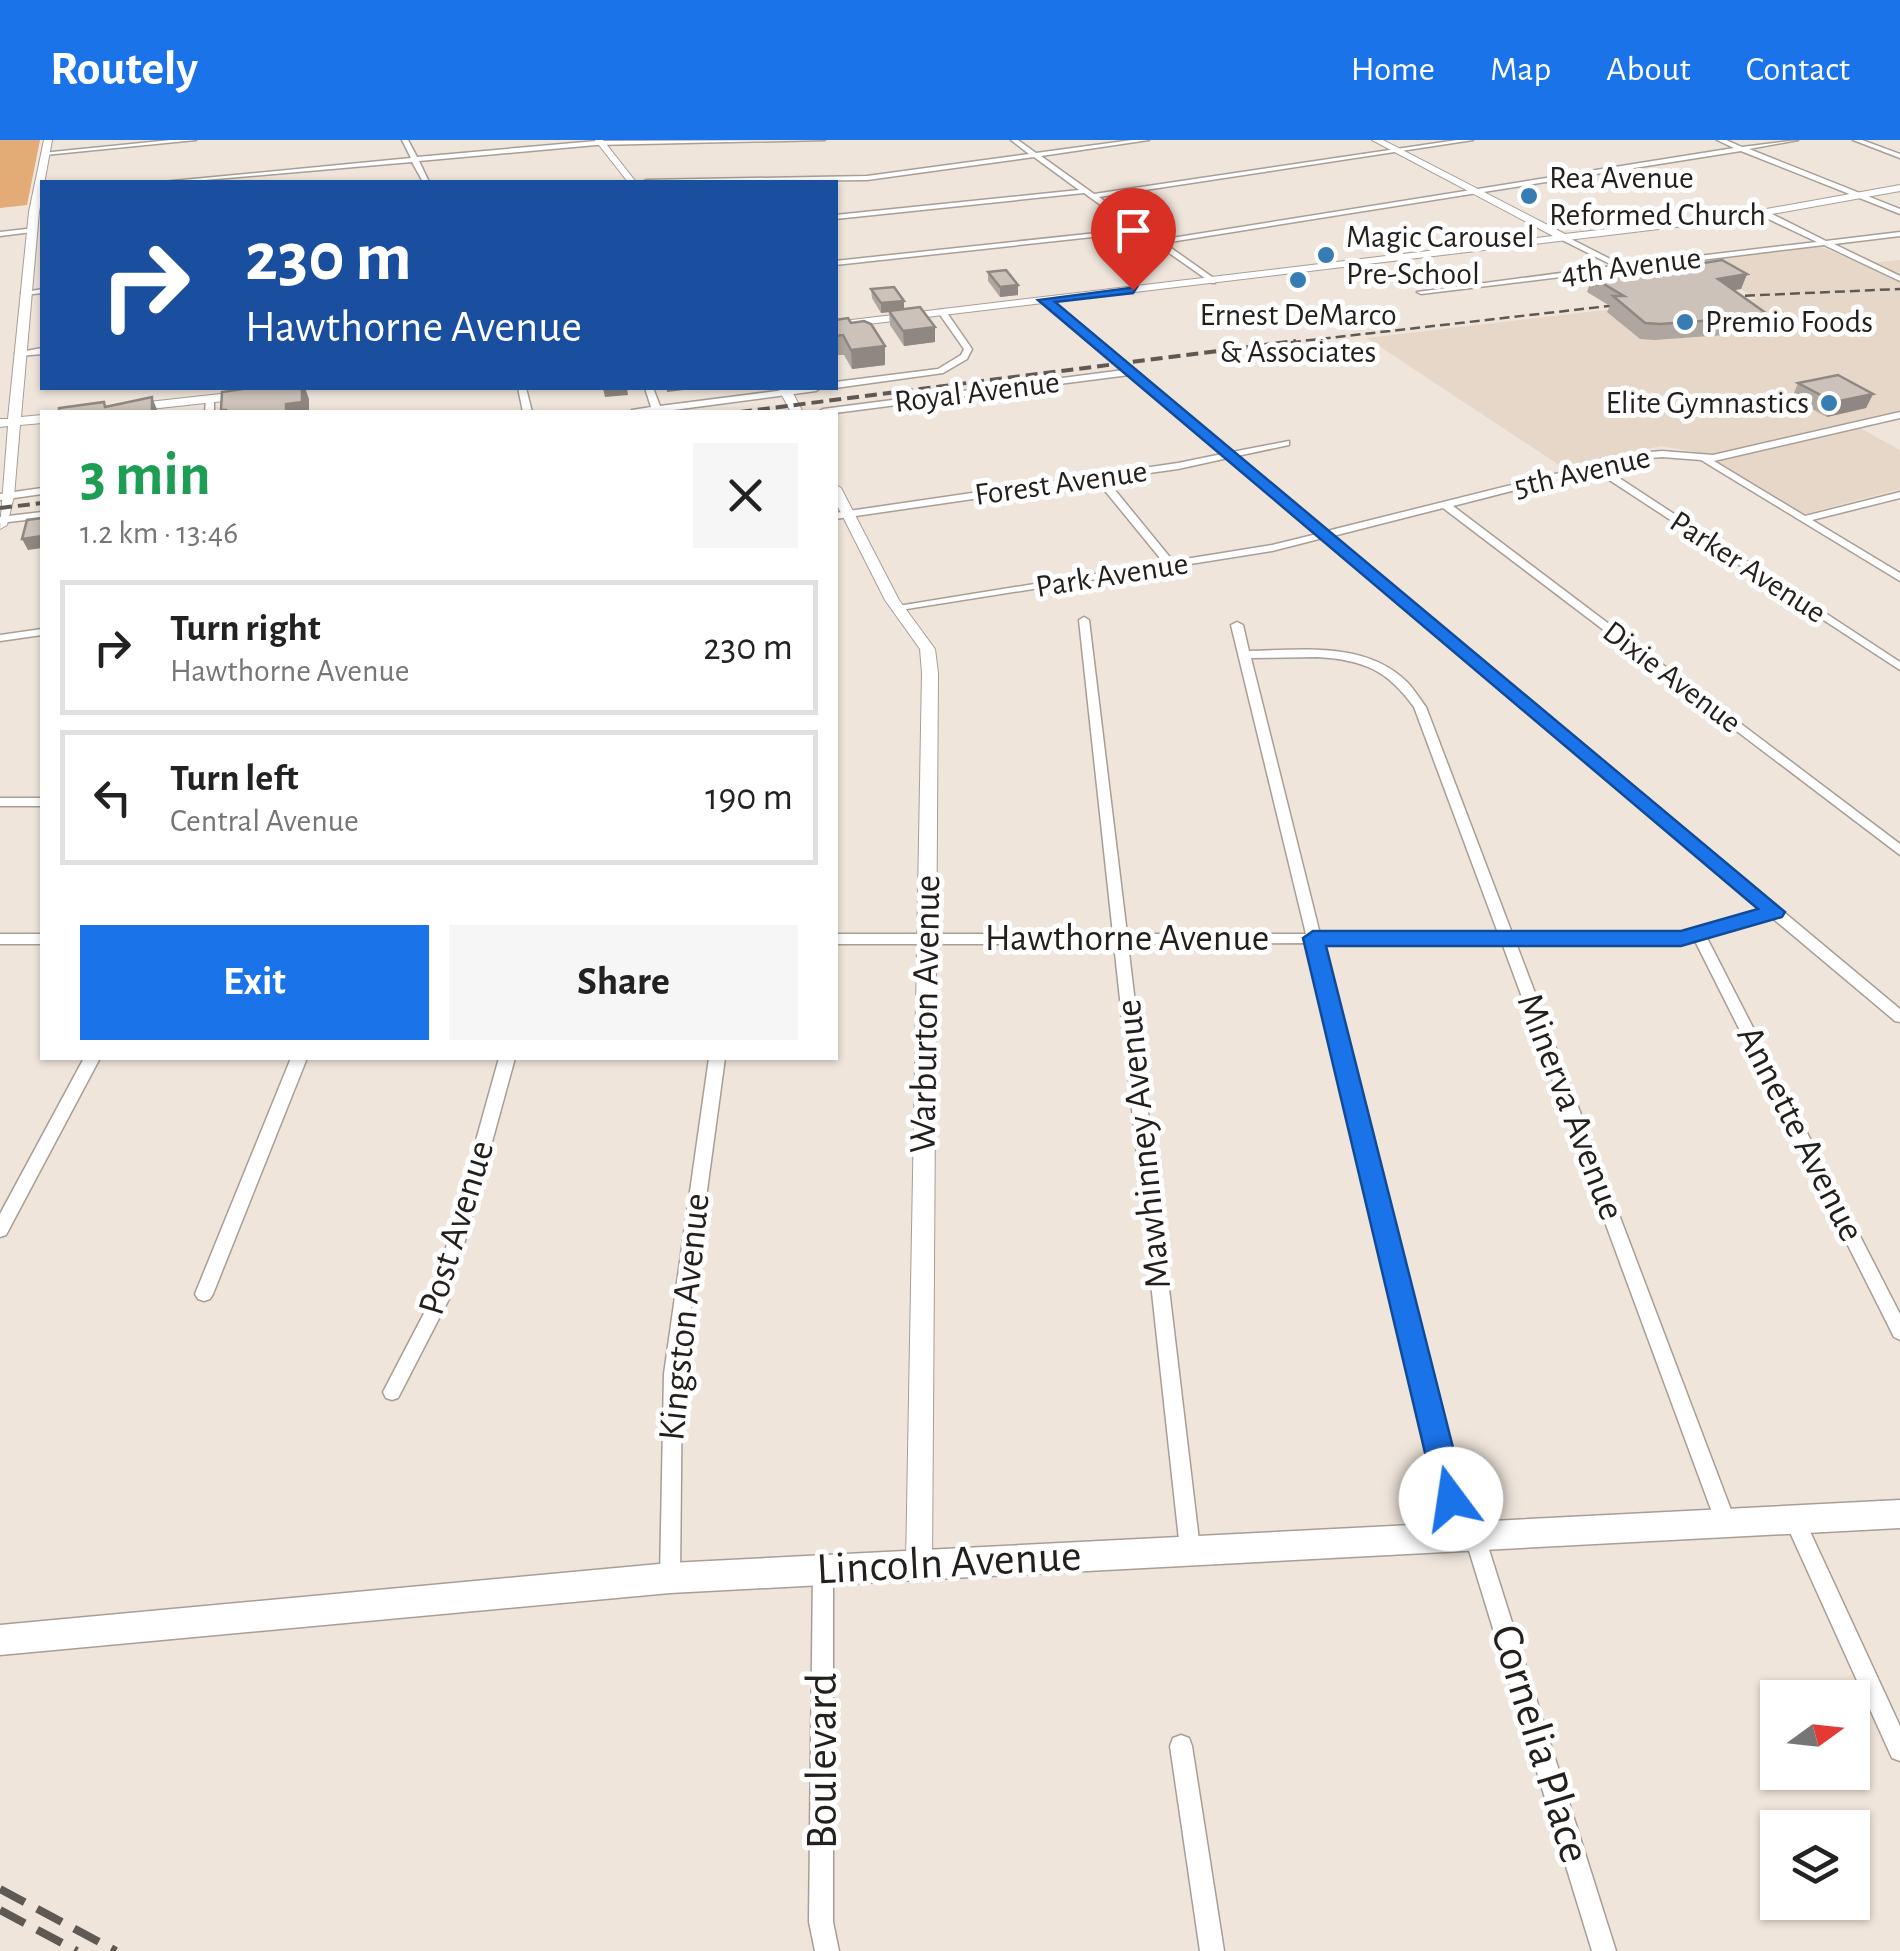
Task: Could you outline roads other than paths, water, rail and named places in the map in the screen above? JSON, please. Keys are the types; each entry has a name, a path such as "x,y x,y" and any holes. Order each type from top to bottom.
{"main road":[{"name":"Lincoln Avenue","path":"0,1640 670,1578 1900,1514"}],"street":[{"path":"42,180 47,146 193,140"},
{"path":"405,140 425,180"},
{"path":"188,180 600,142 822,140"},
{"path":"1014,140 1212,281"},
{"path":"782,180 850,179 1146,140"},
{"path":"1376,140 1620,267"},
{"path":"838,217 1089,194 1470,140"},
{"path":"1720,140 1900,212"},
{"path":"1158,242 1795,140"},
{"path":"1856,140 1900,156"},
{"path":"600,142 630,180"},
{"path":"838,324 1764,213 1900,188"},
{"path":"40,194 7,423 1,522 40,515"},
{"path":"1764,213 1900,279"},
{"path":"838,263 1140,230"},
{"path":"0,234 35,237"},
{"name":"4th Avenue","path":"1422,292 1900,234"},
{"path":"25,293 40,291"},
{"path":"1044,300 1900,1017"},
{"path":"838,385 940,371 958,362 968,349 942,312"},
{"path":"18,354 40,351"},
{"name":"Royal Avenue","path":"838,410 1131,372"},
{"path":"650,390 658,410 779,390"},
{"path":"133,410 210,406 267,392"},
{"name":"5th Avenue","path":"1324,535 1656,454 1704,458 1900,415"},
{"path":"7,423 40,418"},
{"name":"Forest Avenue","path":"842,515 1100,478 1286,443"},
{"path":"1704,458 1900,578"},
{"name":"Parker Avenue","path":"1596,467 1900,667"},
{"path":"1100,478 1171,565"},
{"path":"3,496 40,492"},
{"path":"1804,519 1900,495"},
{"name":"Dixie Avenue","path":"1444,504 1900,851"},
{"name":"Warburton Avenue","path":"842,515 898,609 920,637 930,673 919,1564"},
{"name":"Park Avenue","path":"898,609 1272,548 1324,535"},
{"name":"Mawhinney Avenue","path":"1084,620 1190,1550"},
{"name":"Cornelia Place","path":"1237,626 1313,938 1468,1537 1604,1951"},
{"path":"0,638 40,632"},
{"name":"Minerva Avenue","path":"1244,655 1359,656 1374,661 1420,707 1726,1523"},
{"path":"0,802 40,802"},
{"name":"Hawthorne Avenue","path":"838,939 1700,936 1774,912"},
{"name":"Annette Avenue","path":"1700,936 1900,1332"},
{"path":"0,939 40,939"},
{"path":"0,1230 91,1060"},
{"path":"204,1294 298,1060"},
{"name":"Post Avenue","path":"392,1392 440,1299 506,1060"},
{"name":"Kingston Avenue","path":"670,1578 673,1374 716,1060"},
{"path":"1794,1519 1900,1750"},
{"name":"Boulevard","path":"823,1570 823,1951"},
{"path":"1181,1746 1212,1951"}],"railway":[{"path":"1715,297 1900,289"},
{"path":"1276,344 1635,303"},
{"path":"756,410 1296,341"},
{"path":"0,508 40,503"},
{"path":"0,1889 116,1951"},
{"path":"0,1910 77,1951"}],"place":[{"name":"Rea Avenue Reformed Church","path":"1529,196"},
{"name":"Magic Carousel Pre-School","path":"1326,255"},
{"name":"Ernest DeMarco & Associates","path":"1298,280"},
{"name":"Premio Foods","path":"1685,322"},
{"name":"Elite Gymnastics","path":"1829,403"}]}
